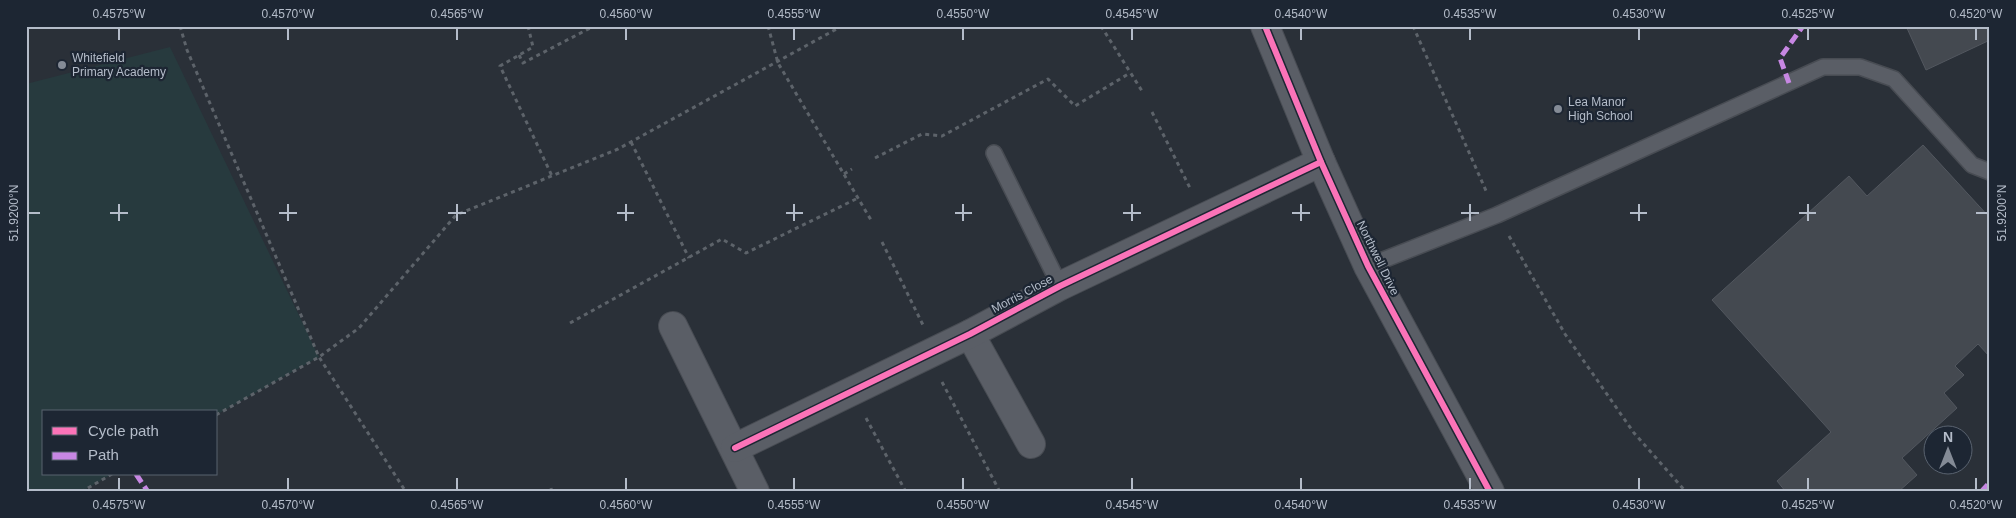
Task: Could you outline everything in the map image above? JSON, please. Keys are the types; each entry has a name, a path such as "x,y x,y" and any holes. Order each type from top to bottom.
{"street":[{"name":"Northwell Drive","path":"1265,26 1321,162 1368,266 1490,492"},
{"name":"Morris Close","path":"735,448 970,334 1060,286 1321,162"},
{"path":"673,326 735,448 755,492"},
{"path":"970,334 1031,444"}],"lane":[{"path":"1368,266 1497,215 1823,67 1860,67 1894,79 1972,165 1990,172"},
{"path":"994,153 1060,286"}],"path":[{"path":"180,26 187,50 319,357 406,492"},
{"path":"528,26 533,47 500,66 552,176"},
{"path":"519,55 523,63 594,26"},
{"path":"768,26 778,62 871,220"},
{"path":"218,414 319,357 358,328 456,215 631,142 842,26"},
{"path":"1101,26 1142,92"},
{"path":"1413,26 1497,215 1565,334 1634,433 1686,492"},
{"path":"875,158 922,134 942,136 1048,79 1075,106 1130,73"},
{"path":"1152,112 1205,217"},
{"path":"631,142 689,258"},
{"path":"844,174 852,169"},
{"path":"570,323 722,240 746,253 858,198"},
{"path":"882,242 931,353 1000,492"},
{"path":"851,391 906,492"},
{"path":"81,492 109,476"}],"green space":[{"path":"170,47 319,357 218,414 218,410 42,410 42,476 109,476 81,492 26,492 26,84"}],"building":[{"path":"1906,26 1990,26 1990,40 1926,70"},
{"path":"1923,145 1990,218 1990,357 1978,344 1955,366 1964,375 1944,393 1957,408 1937,426 1924,426 1924,438 1902,458 1917,475 1898,492 1786,492 1777,481 1831,432 1712,300 1849,176 1867,196"}],"marked path":[{"path":"1789,83 1780,58 1803,26"},
{"path":"137,476 148,492"},
{"path":"1981,492 1990,482"}],"cycle path":[{"path":"1265,26 1321,162 1368,266 1490,492"},
{"path":"735,448 970,334 1060,286 1321,162"}],"place":[{"name":"Whitefield Primary Academy","path":"62,65"},
{"name":"Lea Manor High School","path":"1558,109"}]}
